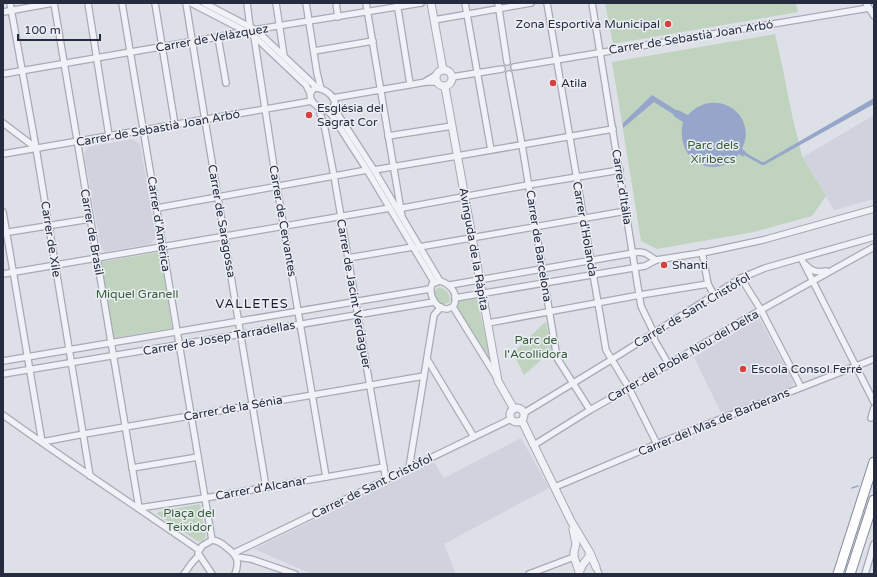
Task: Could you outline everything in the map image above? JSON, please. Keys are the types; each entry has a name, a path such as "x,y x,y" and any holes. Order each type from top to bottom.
{"highway":[{"path":"838,574 874,462"},
{"path":"850,574 874,500"}],"street":[{"name":"Carrer de Xile","path":"10,3 23,71 90,476"},
{"path":"3,12 53,3"},
{"name":"Carrer de Brasil","path":"53,3 138,508"},
{"path":"88,3 109,136"},
{"name":"Carrer d'Amèrica","path":"122,3 212,540"},
{"path":"155,3 175,125"},
{"name":"Carrer de Saragossa","path":"186,3 266,487"},
{"path":"191,3 248,29"},
{"path":"204,3 215,6 255,33 284,56 319,88 326,91 333,98 337,113 371,170 390,208 437,282 450,286 640,252 645,253 656,260"},
{"path":"247,3 248,29"},
{"path":"276,3 284,56"},
{"path":"306,3 319,88"},
{"path":"336,3 338,17"},
{"path":"366,3 399,209 416,247"},
{"name":"Carrer de Velàzquez","path":"255,33 280,27 368,12 397,5 421,3"},
{"path":"431,3 442,70"},
{"path":"465,3 491,150"},
{"path":"434,20 499,6 531,3"},
{"name":"Carrer d'Holanda","path":"547,3 606,350 630,388 657,444"},
{"name":"Carrer d'Itàlia","path":"592,3 641,306 654,333 654,339 669,365"},
{"path":"397,5 410,84"},
{"path":"499,6 507,62"},
{"path":"868,6 874,16"},
{"name":"Carrer de Sebastià Joan Arbó","path":"514,67 868,6"},
{"name":"Carrer de Velàzquez","path":"3,74 192,42 248,29"},
{"path":"255,33 306,85 310,93 311,100 331,114 399,209"},
{"name":"Carrer de Cervantes","path":"255,33 264,110 326,477"},
{"path":"218,37 226,83"},
{"path":"314,51 372,41"},
{"path":"502,69 505,73 509,74 513,72 514,67 512,63 507,62"},
{"path":"502,69 503,65 507,62"},
{"path":"452,77 502,69"},
{"path":"436,78 440,86 448,86 452,82 451,74 448,71 442,70"},
{"path":"333,98 426,82 436,78 438,73 442,70"},
{"name":"Carrer de Barcelona","path":"509,74 557,358 590,410"},
{"name":"Avinguda de la Ràpita","path":"445,87 498,381 514,409"},
{"path":"310,93 312,90 319,88"},
{"name":"Carrer de Sebastià Joan Arbó","path":"3,154 312,101"},
{"path":"324,109 332,109 334,106"},
{"name":"Carrer de Jacint Verdaguer","path":"324,109 320,113 325,129 334,176 386,480"},
{"path":"3,123 36,148"},
{"path":"388,136 452,126"},
{"path":"156,208 334,176 613,129"},
{"path":"399,209 528,185 620,170"},
{"path":"3,274 390,208"},
{"path":"456,298 645,266 656,260 764,240 874,209"},
{"path":"3,212 5,233 42,442"},
{"path":"348,258 626,212"},
{"path":"5,233 90,219"},
{"name":"Carrer de Sant Cristòfol","path":"524,413 741,278 764,268 874,237"},
{"name":"Carrer del Poble Nou del Delta","path":"534,445 590,410 630,388 761,310 874,247"},
{"path":"702,252 708,284 714,295"},
{"path":"801,258 856,366 871,392 874,402"},
{"name":"Carrer del Poble Nou del Delta","path":"801,258 807,267 813,271 820,272 834,269"},
{"path":"741,278 761,310 801,387"},
{"path":"437,282 432,284 430,289 432,297 434,302 446,309 453,307 456,302 455,294 450,286"},
{"path":"488,323 708,284"},
{"name":"Carrer de Josep Tarradellas","path":"3,360 355,300 430,289"},
{"name":"Carrer de Josep Tarradellas","path":"3,374 434,302"},
{"path":"410,468 434,315 441,307"},
{"path":"453,307 498,381"},
{"name":"Carrer del Mas de Barberans","path":"555,487 657,444 874,359"},
{"path":"427,360 474,437"},
{"name":"Carrer de la Sénia","path":"42,442 424,376"},
{"path":"522,421 513,422 510,414 512,410 516,408 521,409 524,413 522,421 571,521 598,571"},
{"path":"871,418 874,408"},
{"path":"3,415 138,508 199,553 212,574"},
{"name":"Carrer de Sant Cristòfol","path":"235,555 511,419"},
{"path":"132,468 198,457"},
{"name":"Carrer d'Alcanar","path":"138,508 205,498 384,466"},
{"path":"571,521 576,544 574,555 579,573"},
{"path":"184,574 199,553 202,546 212,540 221,543 235,555 238,561 235,574"},
{"path":"864,574 874,544"},
{"path":"529,574 574,555 578,547 583,546 588,550 590,556 579,573"},
{"path":"235,555 295,574"},
{"path":"574,555 577,561 586,561 598,571"}],"shaded area":[{"path":"874,115 874,199 834,210 803,157"},
{"path":"132,139 140,144 156,237 151,244 105,252 101,248 84,154 88,147"},
{"name":"Escola Consol Ferré","path":"759,318 793,381 793,384 791,387 722,415 694,357"},
{"path":"521,438 549,488 444,544 456,574 312,574 254,549 434,462 444,478"}],"green space":[{"name":"Zona Esportiva Municipal","path":"605,3 796,3 798,12 613,44"},
{"name":"Parc dels Xiribecs","path":"775,34 802,156 826,196 812,216 754,232 657,249 641,241 612,62"},
{"name":"Miquel Granell","path":"160,252 172,328 114,338 101,262"},
{"path":"439,287 446,290 450,298 450,301 447,303 441,304 437,300 435,290"},
{"path":"477,298 492,367 456,308 460,300"},
{"name":"Parc de l'Acollidora","path":"546,322 552,350 524,375 513,353"},
{"name":"Plaça del Teixidor","path":"200,504 206,536 202,541 197,541 157,514 158,512"}],"water":[{"path":"652,95 676,110 688,115 698,107 710,103 721,104 731,108 739,115 744,124 746,136 742,149 762,162 874,98 874,104 764,165 739,154 729,162 718,166 707,166 698,163 690,156 684,147 682,135 683,122 654,102 623,128 623,123"}],"waterway":[{"path":"852,488 858,486"}],"place":[{"name":"Zona Esportiva Municipal","path":"668,24"},
{"name":"Atila","path":"553,83"},
{"name":"Església del Sagrat Cor","path":"309,115"},
{"name":"Shanti","path":"664,265"},
{"name":"Escola Consol Ferré","path":"743,369"}],"district":[{"name":"VALLETES","path":"252,303"}]}
